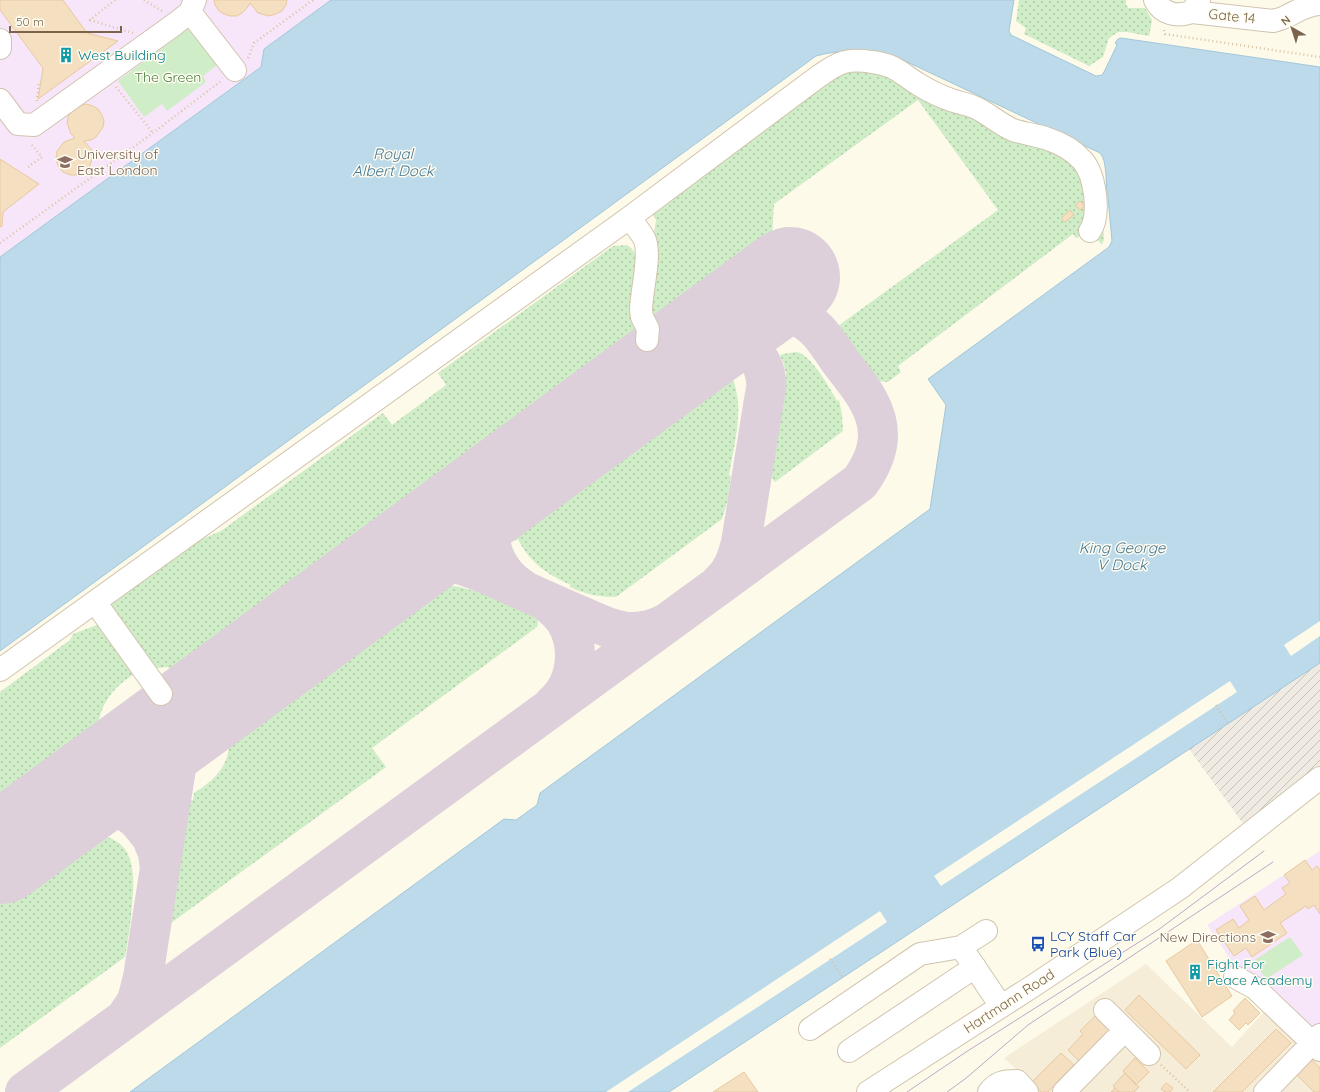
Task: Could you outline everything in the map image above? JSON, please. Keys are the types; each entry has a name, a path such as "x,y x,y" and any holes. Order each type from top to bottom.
{"street":[{"name":"Gate 14","path":"1155,0 1166,12 1174,15 1183,15 1196,6 1273,21 1312,4 1320,4"},
{"path":"0,100 18,124 34,126 155,39 192,6 235,70"},
{"path":"0,40 0,48"},
{"path":"0,670 629,218 837,64 859,60 885,64 895,68 922,86 952,100 984,112 1003,125 1026,134 1048,139 1066,148 1075,154 1087,166 1094,185 1096,214 1094,226 1090,231"},
{"path":"629,218 645,239 646,262 641,310 642,317 648,329 647,340"},
{"path":"96,602 161,694"},
{"name":"Hartmann Road","path":"868,1092 1180,888 1320,778"},
{"path":"810,1029 920,954 961,947 986,930"},
{"path":"961,947 1001,1006"},
{"path":"849,1051 974,967"},
{"path":"1235,977 1255,988 1318,1042 1265,1092"},
{"path":"1105,1010 1149,1054"},
{"path":"1064,1092 1125,1030"},
{"path":"991,1090 1000,1082 1017,1081 1027,1092"}],"path":[{"path":"115,0 90,20 155,39"},
{"path":"0,243 153,133 235,70 249,57 254,43 313,0"},
{"path":"1163,27 1165,34 1320,57"},
{"path":"106,74 153,133"},
{"path":"28,167 42,157 28,140 30,125"},
{"path":"1216,705 1228,724"},
{"path":"830,959 843,978"},
{"path":"1149,1054 1190,1092"}],"shaded area":[{"name":"University of East London","path":"0,0 331,0 264,49 261,67 0,257"},
{"path":"1320,663 1320,768 1244,825 1189,749"},
{"name":"New Directions","path":"1320,851 1320,1027 1315,1033 1231,960 1207,925"},
{"path":"1146,964 1232,1047 1269,1006 1320,1047 1320,1092 1007,1092 1021,1074 1004,1058"}],"green space":[{"path":"1019,0 1126,0 1126,5 1129,8 1145,8 1152,20 1149,36 1118,32 1109,38 1103,57 1089,66 1024,34 1026,28 1016,21"},
{"name":"The Green","path":"192,26 220,63 203,76 206,82 167,111 162,104 144,117 118,81"},
{"path":"859,64 1064,151 1090,186 1082,235 1076,238 1073,234 898,366 901,372 888,382 878,381 838,326 998,210 918,100 774,204 772,239 652,327 646,293 656,220 653,215 837,73"},
{"path":"1102,204 1104,239 1102,245 1093,234"},
{"path":"627,245 636,255 644,332 183,670 166,667 147,669 111,618 108,601 188,545 221,531 383,413 392,425 446,385 438,373 613,246"},
{"path":"797,352 802,354 814,365 837,401 839,400 843,431 775,482 771,477 786,373 780,355"},
{"path":"729,373 737,396 738,423 729,475 731,476 728,499 722,519 616,597 592,595 570,587 571,585 540,567 522,547 518,539 515,541 514,529"},
{"path":"439,585 474,591 533,615 537,618 537,627 372,748 386,767 171,923 190,800 193,800 194,793 210,782 221,769 228,754 230,735 429,589"},
{"path":"105,622 140,671 123,682 110,696 101,712 98,732 0,803 0,692 70,640 73,634"},
{"path":"92,835 106,837 117,842 125,849 130,858 133,893 125,957 0,1048 0,902"},
{"path":"1290,937 1303,955 1266,979 1253,961"}],"water":[{"name":"King George V Dock","path":"331,0 1014,0 1009,31 1011,35 1096,76 1102,75 1104,72 1117,45 1115,43 1121,38 1320,67 1320,663 669,1092 130,1092 504,819 516,820 537,805 540,793 930,509 946,405 928,379 1109,247 1112,241 1108,198 1105,198 1105,194 1107,194 1105,166 1100,153 903,60 882,54 860,51 827,53 816,56 0,651 0,257 261,67 264,49"}],"pier":[{"path":"1320,621 1320,636 1291,656 1284,645"},
{"path":"1230,681 1237,692 941,886 934,876"},
{"path":"880,911 887,922 863,938 628,1092 606,1092"}],"building":[{"name":"West Building","path":"0,0 63,0 87,33 118,41 38,99 43,68 0,10"},
{"path":"214,0 287,0 282,11 269,16 258,13 250,3 242,13 237,16 230,16 219,11"},
{"path":"86,104 98,109 104,121 103,127 96,137 91,140 84,141 92,150 93,156 89,168 78,175 70,175 63,172 58,166 56,159 57,151 64,142 75,138 71,134 67,123 68,117 72,110 78,106"},
{"path":"0,159 39,184 3,212 2,226 0,227"},
{"path":"1080,201 1085,206 1080,210 1075,205"},
{"path":"1070,210 1074,215 1065,222 1061,218"},
{"path":"1305,860 1312,870 1317,866 1320,870 1320,914 1314,905 1308,909 1306,906 1280,923 1287,933 1252,957 1246,948 1234,956 1216,930 1233,919 1239,928 1249,920 1240,906 1255,896 1264,910 1286,894 1282,888 1290,883 1284,875"},
{"name":"Fight For Peace Academy","path":"1197,940 1232,996 1202,1017 1166,961"},
{"path":"1139,995 1200,1055 1186,1069 1125,1010"},
{"path":"1245,998 1260,1013 1248,1025 1246,1023 1239,1030 1229,1020 1235,1013 1233,1011"},
{"path":"1100,1011 1116,1026 1080,1062 1068,1050 1083,1034 1080,1031"},
{"path":"1276,1029 1291,1043 1242,1092 1213,1092"},
{"path":"1061,1053 1074,1065 1048,1092 1041,1092 1031,1083"},
{"path":"1135,1058 1149,1072 1136,1085 1123,1071"},
{"path":"1309,1061 1313,1061 1320,1068 1320,1092 1314,1092 1296,1074"},
{"path":"744,1072 758,1092 713,1092"},
{"path":"1125,1073 1139,1087 1134,1092 1119,1092 1113,1086"},
{"path":"1166,1083 1173,1088 1170,1092 1165,1092 1161,1089"},
{"path":"1115,1088 1119,1092 1111,1092"}],"taxiway":[{"path":"25,1092 860,482 870,466 877,448 877,424 865,395 821,334 805,321 794,315 782,312 766,311 751,313 729,322"},
{"path":"698,344 721,339 743,345 755,354 759,360 763,367 766,383 741,543 732,569 721,582"},
{"path":"514,478 502,494 495,507 490,523 489,534 494,556 499,566 505,575 522,589"},
{"path":"377,578 415,563 429,561 450,562 480,571 606,627 626,632 637,632 649,630 665,624"},
{"path":"545,600 565,620 570,630 575,652 572,675 568,686 562,696 554,704"},
{"path":"160,868 179,750 190,722 210,700"},
{"path":"64,807 86,802 103,803 120,807 137,819 151,836 158,853 160,868 143,977 137,1001 125,1019"}],"runway":[{"path":"0,854 790,277"}],"tram line":[{"path":"907,1092 966,1052 1158,930 1264,851"},
{"path":"947,1092 965,1079 1028,1025 1273,862"}],"place":[{"name":"West Building","path":"66,55"},
{"name":"University of East London","path":"65,162"},
{"name":"New Directions","path":"1268,937"},
{"name":"LCY Staff Car Park (Blue)","path":"1038,944"},
{"name":"Fight For Peace Academy","path":"1195,972"}],"water label":[{"name":"Royal Albert Dock","path":"393,162"}]}
